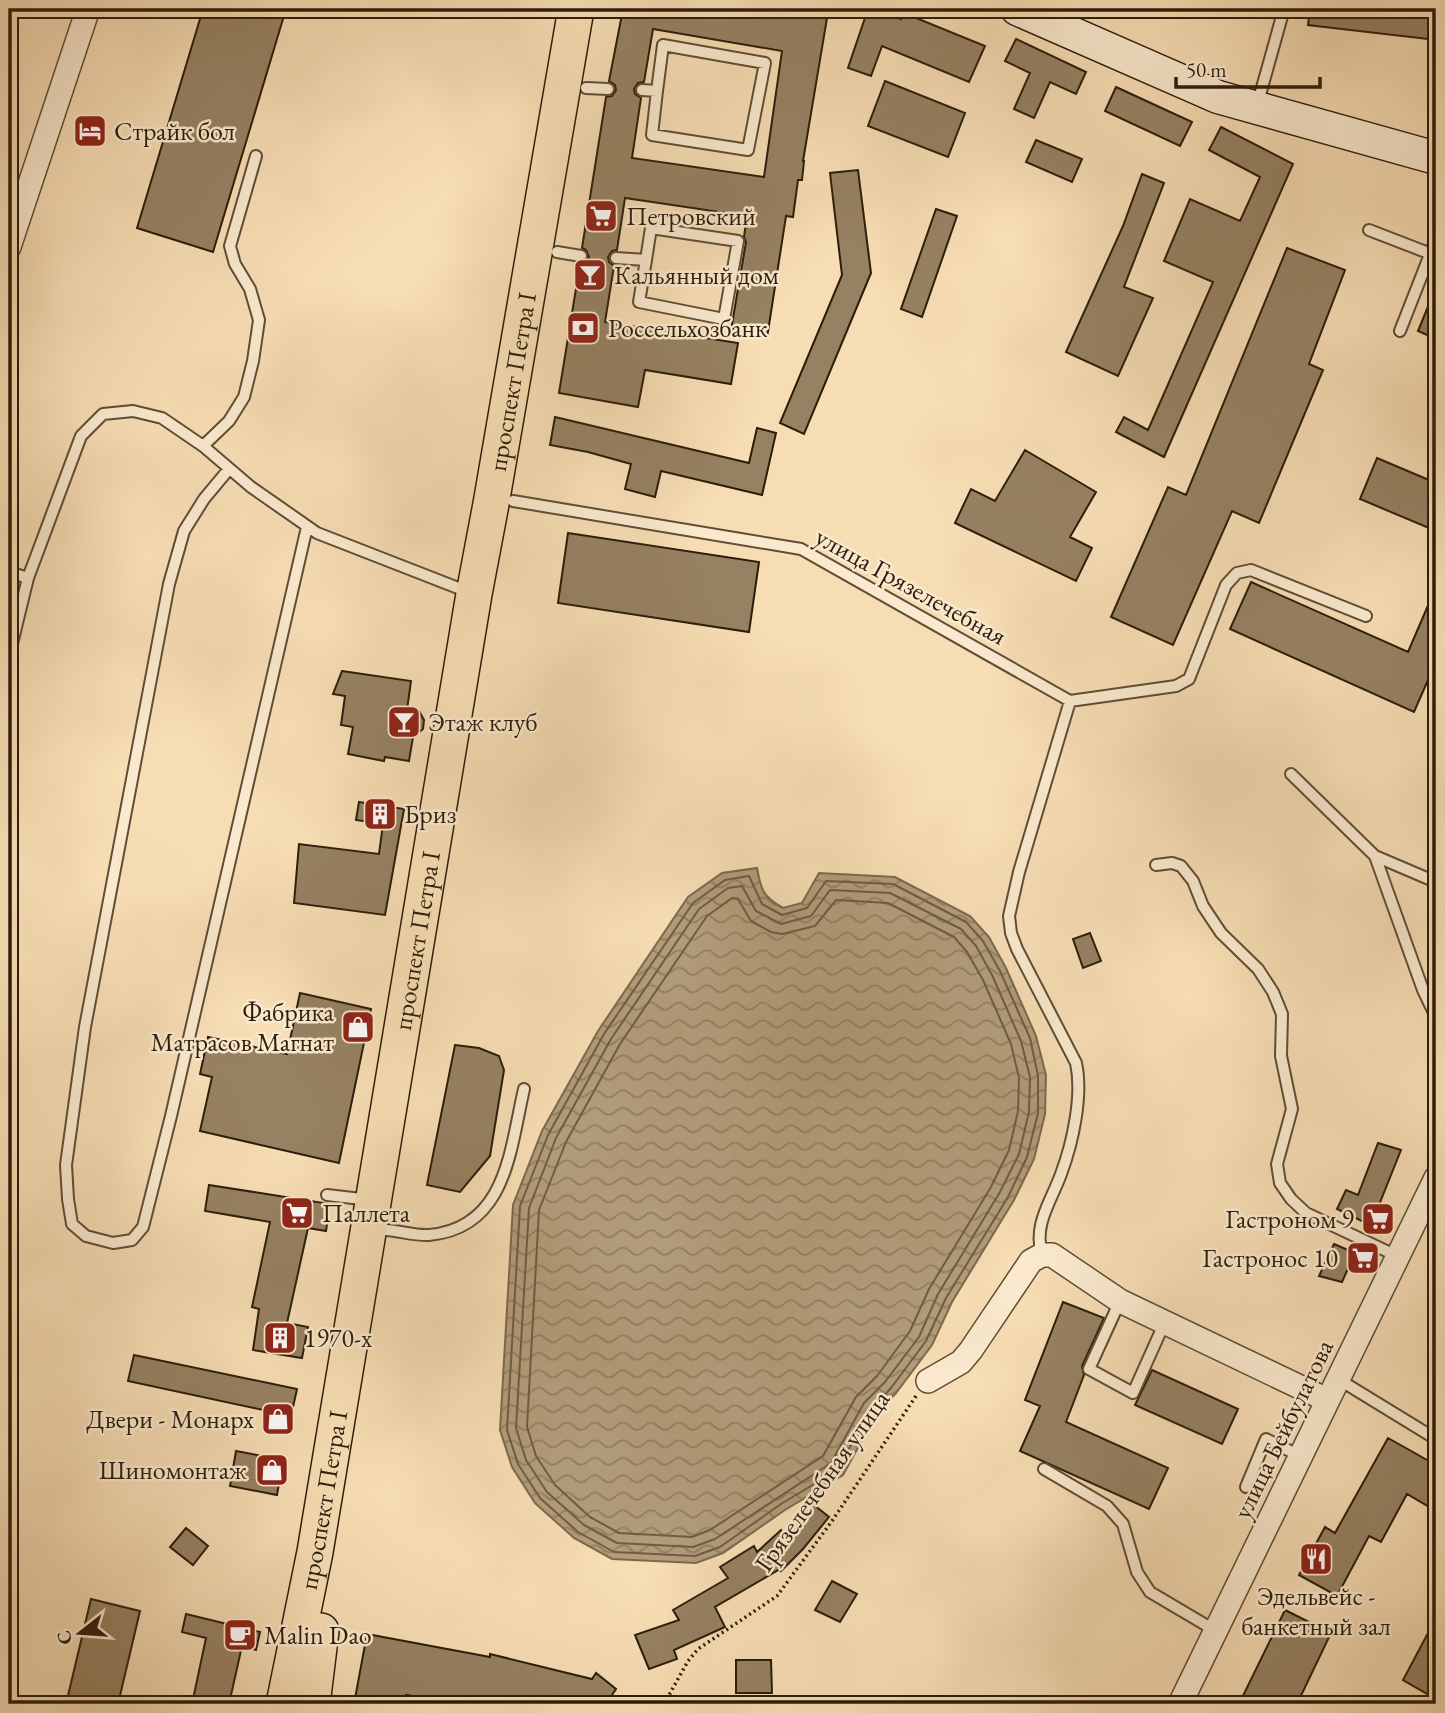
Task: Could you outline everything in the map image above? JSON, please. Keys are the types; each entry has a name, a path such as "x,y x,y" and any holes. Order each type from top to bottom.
{"main road":[{"name":"проспект Петра I","path":"312,1704 380,1215 474,594 576,9"},
{"name":"проспект Петра I","path":"284,1704 380,1215 513,501 569,254 597,89 601,9"},
{"path":"1017,9 1218,97 1436,158"},
{"path":"1053,9 1225,85 1436,145"}],"street":[{"path":"9,247 88,9"},
{"name":"улица Бейбулатова","path":"1180,1704 1436,1178"},
{"path":"1042,1255 1052,1255 1120,1301 1164,1324 1327,1400"},
{"name":"Грязелечебная улица","path":"928,1381 961,1362 1031,1261 1042,1255"}],"lane":[{"path":"1260,95 1284,9"},
{"path":"663,45 765,63 748,149 652,135 657,91 663,45"},
{"path":"642,90 657,91"},
{"path":"203,446 229,421 244,397 253,360 259,320 250,289 235,264 230,246 256,156"},
{"path":"650,228 738,241 724,319 639,302 646,260 650,228"},
{"path":"1369,230 1431,254"},
{"path":"1400,331 1436,239"},
{"path":"616,258 646,260"},
{"path":"1424,271 1436,277"},
{"path":"9,656 28,578 81,436 103,414 133,411 162,418 317,533 474,594"},
{"path":"229,469 204,499 184,531 169,584 85,1027 66,1165 72,1224 86,1236 113,1243 120,1242 132,1240 143,1227 307,527"},
{"name":"улица Грязелечебная","path":"513,501 801,549 1070,701"},
{"path":"1042,1255 1038,1229 1062,1171 1080,1081 1076,1063 1017,949 1009,916 1018,872 1070,701 1176,686 1189,679 1226,585 1237,573 1251,570 1366,616"},
{"path":"9,572 28,578"},
{"path":"1292,774 1375,856 1436,882"},
{"path":"1375,856 1423,990 1436,1017"},
{"path":"1156,865 1172,863 1181,866 1221,933 1258,969 1278,1003 1282,1014 1281,1056 1292,1109 1277,1164 1280,1183 1291,1199 1306,1213 1397,1256"},
{"path":"327,1195 428,1235 463,1228 484,1210 504,1177 524,1088"},
{"path":"1120,1301 1089,1369 1133,1394 1164,1324"},
{"path":"1338,1379 1436,1439"},
{"path":"1246,1487 1266,1439 1300,1456"},
{"path":"1044,1469 1107,1506 1123,1524 1138,1572 1150,1592 1216,1631"}],"path":[{"name":"Грязелечебная улица","path":"664,1704 698,1648 777,1596 795,1574 928,1381"}],"water":[{"path":"757,868 764,892 783,908 802,903 819,873 895,877 970,916 989,937 1036,1036 1046,1075 1045,1114 1034,1159 1014,1200 952,1302 932,1345 896,1393 877,1413 843,1475 785,1510 723,1553 696,1563 612,1559 574,1538 535,1503 512,1467 500,1430 513,1205 542,1131 598,1031 688,897 722,873"}],"building":[{"path":"203,9 286,9 213,252 137,228"},
{"path":"623,9 774,9 827,18 802,180 798,180 793,217 786,216 767,338 731,330 746,242 744,237 747,216 625,198 617,250 612,251 608,257 614,266 605,322 738,343 731,384 645,370 638,407 559,393 580,264 589,257 582,248 606,97 612,96 616,90 615,85 609,81","holes":["653,29 782,51 764,177 632,158 641,98 635,94 634,89 638,83 644,82"]},
{"path":"868,9 901,19 904,13 985,46 969,82 882,46 871,76 848,68"},
{"path":"1310,9 1436,9 1436,40 1308,25"},
{"path":"1016,39 1086,72 1076,94 1050,82 1034,118 1014,109 1030,73 1005,61"},
{"path":"885,81 965,113 948,157 868,126"},
{"path":"1116,87 1192,122 1180,146 1105,111"},
{"path":"1221,127 1293,164 1164,457 1116,432 1124,417 1148,430 1213,282 1164,261 1190,199 1240,221 1260,177 1209,150"},
{"path":"1036,140 1082,159 1072,182 1026,162"},
{"path":"858,170 871,273 804,434 780,423 842,275 830,173"},
{"path":"1142,174 1164,183 1124,287 1153,298 1118,376 1066,352 1123,226"},
{"path":"936,209 957,216 922,317 901,309"},
{"path":"1287,248 1345,270 1309,364 1323,370 1259,523 1232,511 1173,645 1111,617 1168,487 1186,495"},
{"path":"1436,287 1436,339 1418,331"},
{"path":"555,417 749,463 757,428 776,433 762,495 661,471 655,497 625,489 631,464 550,445"},
{"path":"1025,450 1096,492 1070,537 1092,548 1076,581 955,523 971,489 995,501"},
{"path":"1377,458 1436,483 1436,531 1360,499"},
{"path":"568,533 759,562 749,632 558,603"},
{"path":"1251,582 1408,652 1436,587 1436,662 1414,712 1230,629"},
{"path":"342,671 411,681 407,710 419,711 424,720 423,729 413,737 409,761 385,757 384,761 348,754 353,727 341,725 345,696 333,694"},
{"path":"359,802 404,809 385,915 294,903 299,844 379,854 383,824 356,820"},
{"path":"1090,933 1101,961 1083,968 1073,939"},
{"path":"300,993 371,1009 339,1163 200,1131 212,1077 200,1074 208,1037 287,1054"},
{"path":"455,1045 479,1048 499,1056 504,1070 490,1156 460,1192 427,1185"},
{"path":"1378,1143 1401,1150 1379,1205 1383,1207 1374,1227 1337,1209 1346,1190 1358,1195"},
{"path":"209,1185 330,1204 326,1231 308,1228 287,1323 308,1327 302,1358 253,1350 259,1309 252,1307 270,1222 205,1211"},
{"path":"1334,1244 1355,1253 1342,1282 1319,1276"},
{"path":"1063,1302 1104,1318 1082,1366 1084,1375 1066,1422 1168,1468 1149,1509 1020,1451 1040,1406 1025,1400"},
{"path":"134,1355 297,1389 291,1416 128,1381"},
{"path":"1152,1370 1238,1409 1222,1444 1135,1405"},
{"path":"1388,1438 1436,1465 1436,1511 1407,1494 1381,1542 1369,1536 1337,1596 1299,1575 1325,1527 1335,1533"},
{"path":"236,1451 283,1460 277,1495 230,1486"},
{"path":"809,1501 829,1517 803,1549 781,1571 780,1569 715,1607 725,1627 674,1650 677,1659 649,1669 635,1635 679,1620 673,1610 728,1578 720,1567 754,1546 757,1552 781,1530 784,1535"},
{"path":"186,1528 208,1546 193,1565 170,1547"},
{"path":"832,1581 857,1594 840,1622 815,1610"},
{"path":"91,1599 140,1611 118,1704 66,1704"},
{"path":"1285,1610 1331,1633 1297,1704 1239,1704"},
{"path":"186,1614 260,1632 256,1650 242,1646 229,1704 192,1704 206,1638 182,1632"},
{"path":"1436,1618 1436,1699 1403,1680"},
{"path":"367,1634 490,1657 490,1654 592,1679 596,1673 616,1689 606,1704 598,1704 586,1697 583,1704 458,1704 406,1695 404,1704 354,1704"},
{"path":"736,1660 771,1660 772,1693 736,1693"}],"place":[{"name":"Страйк бол","path":"90,131"},
{"name":"Петровский","path":"601,216"},
{"name":"Кальянный дом","path":"590,275"},
{"name":"Россельхозбанк","path":"583,328"},
{"name":"Этаж клуб","path":"404,722"},
{"name":"Бриз","path":"380,814"},
{"name":"Фабрика Матрасов Магнат","path":"358,1027"},
{"name":"Паллета","path":"297,1213"},
{"name":"Гастроном 9","path":"1378,1219"},
{"name":"Гастронос 10","path":"1363,1258"},
{"name":"1970-х","path":"280,1338"},
{"name":"Двери - Монарх","path":"278,1419"},
{"name":"Шиномонтаж","path":"272,1470"},
{"name":"Эдельвейс - банкетный зал","path":"1316,1559"},
{"name":"Malin Dao","path":"240,1635"}]}
